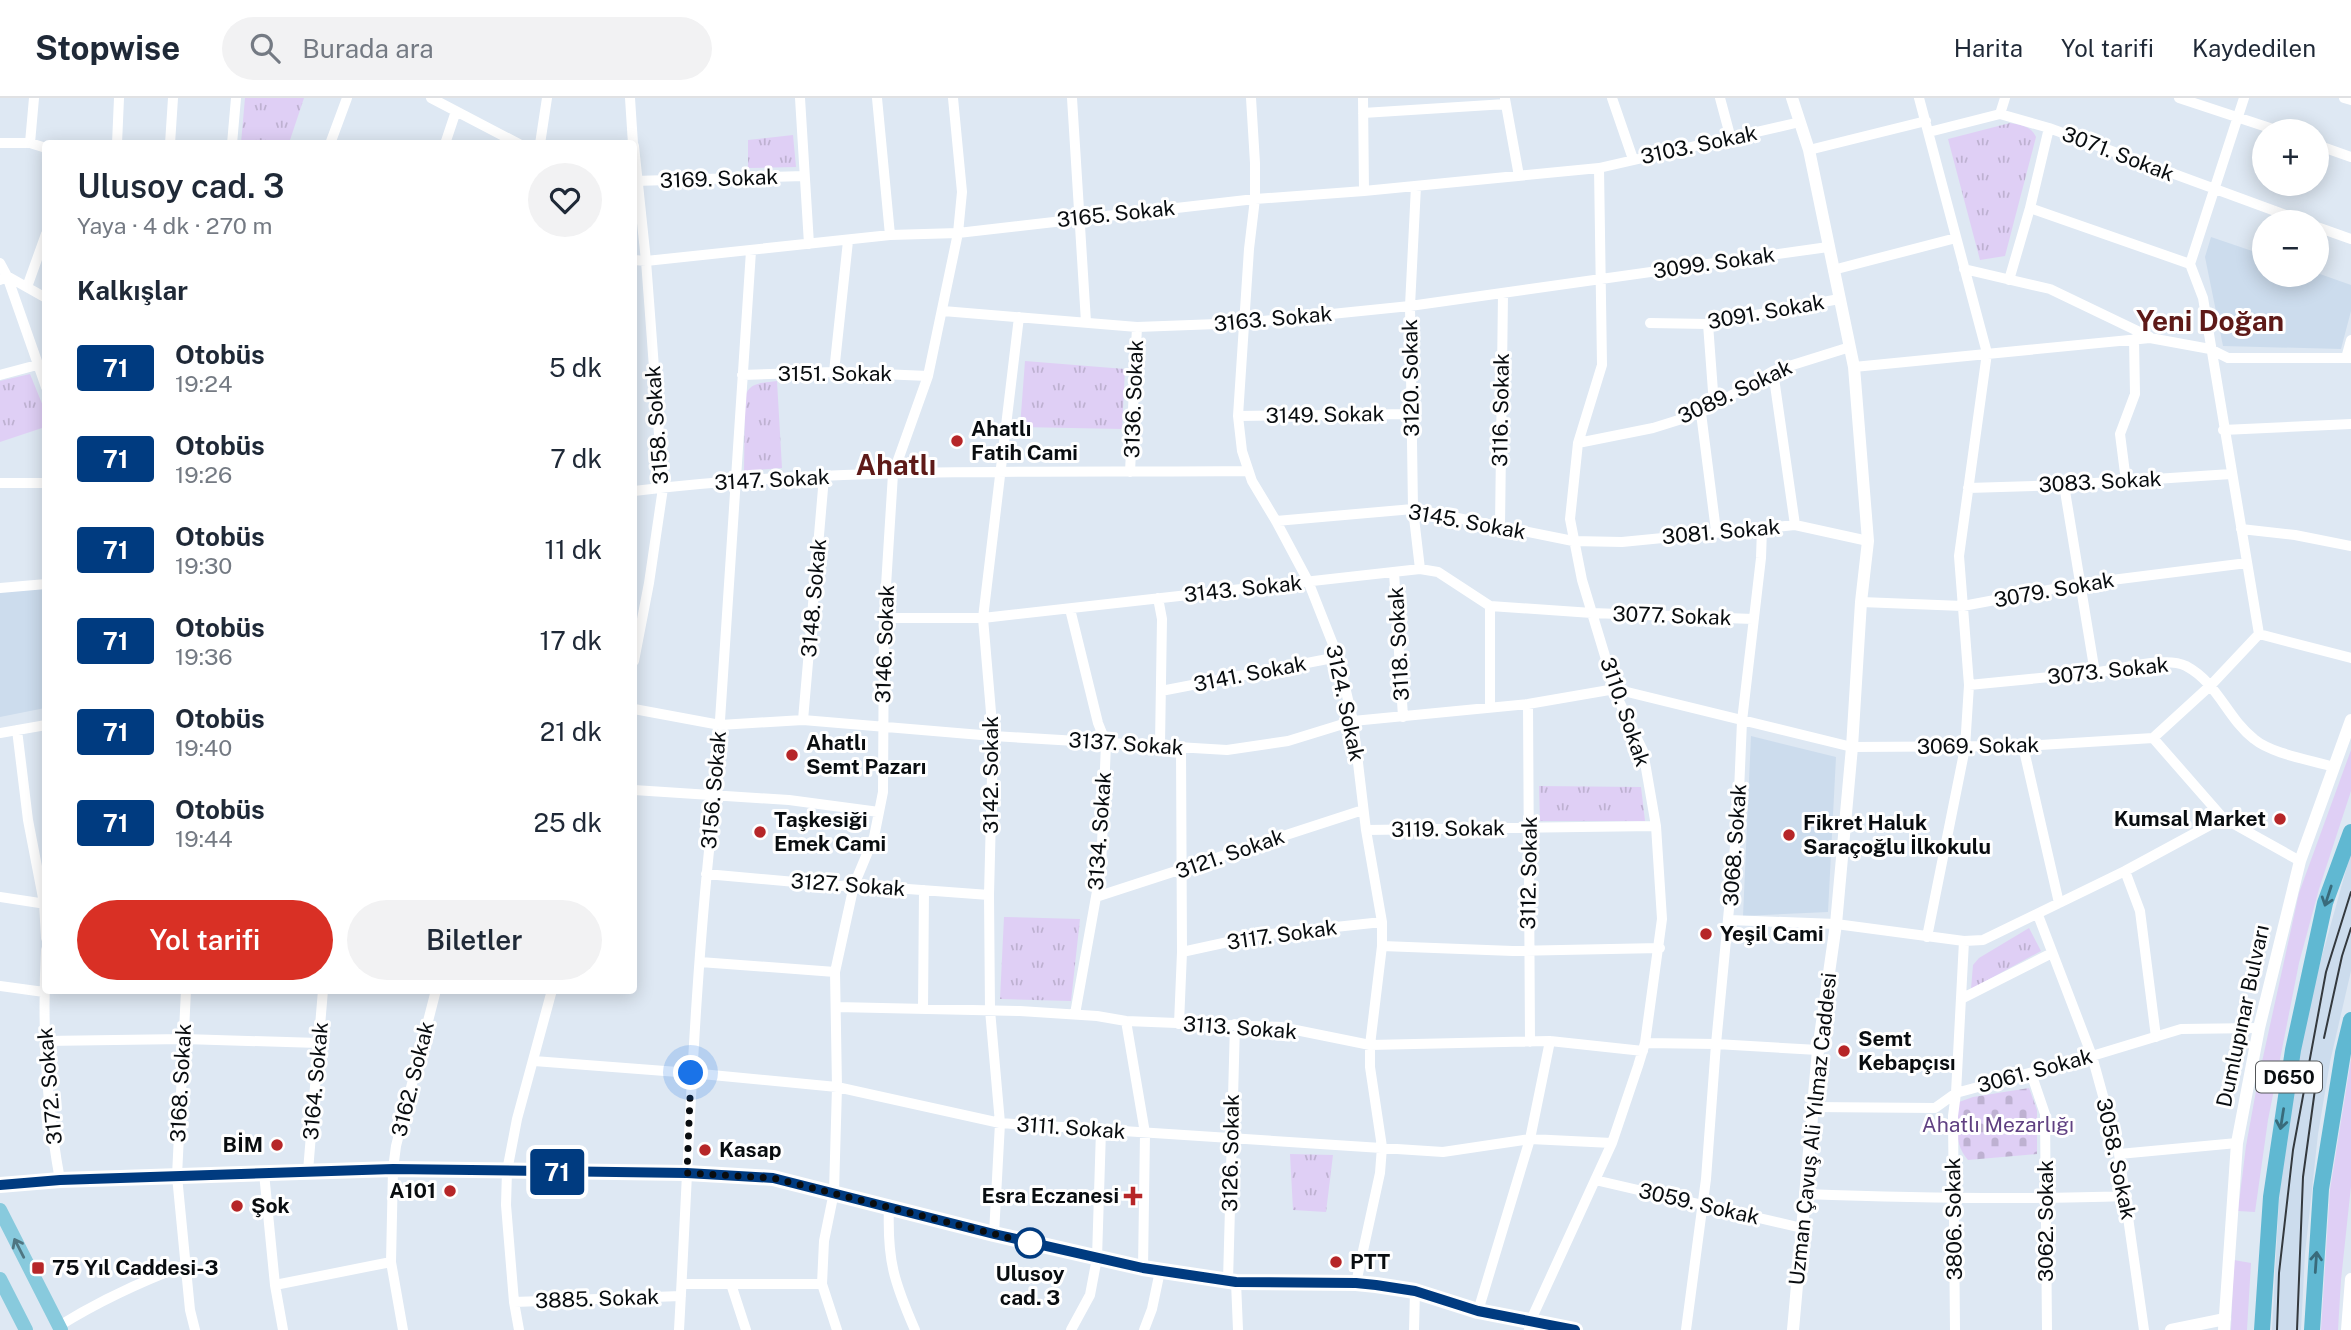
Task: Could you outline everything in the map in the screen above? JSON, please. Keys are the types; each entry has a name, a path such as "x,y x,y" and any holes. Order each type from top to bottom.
{"highway":[{"name":"D650","path":"2262,1330 2271,1196 2293,1049 2325,903 2351,832"},
{"name":"D650","path":"2312,1330 2321,1189 2351,1020"}],"main road":[{"path":"0,1210 60,1328"},
{"path":"2,1286 26,1330"}],"street":[{"path":"30,143 34,98"},
{"path":"117,140 120,98"},
{"path":"170,140 173,98"},
{"path":"232,140 236,98"},
{"path":"331,140 347,98"},
{"path":"431,98 511,140"},
{"path":"541,140 547,98"},
{"name":"3158. Sokak","path":"630,98 633,140"},
{"path":"800,98 809,244"},
{"path":"877,98 890,235"},
{"name":"3146. Sokak","path":"822,1284 824,1241 834,1192 837,1087 835,972 854,885 874,837 883,792 884,618 893,474 928,376 958,233 962,192 953,98"},
{"path":"1072,98 1086,322"},
{"name":"3124. Sokak","path":"1251,98 1255,199 1238,416 1242,451 1247,471 1308,582 1338,657 1353,721 1363,810 1382,922 1382,946 1370,1045 1370,1068 1382,1147 1380,1173 1356,1283"},
{"path":"1363,98 1364,191"},
{"path":"1612,98 1633,159"},
{"path":"1720,98 1731,139"},
{"name":"Uzman Çavuş Ali Yılmaz Caddesi","path":"1792,98 1809,150 1854,367 1868,541 1836,924 1818,1050 1793,1330"},
{"path":"1919,98 1987,353 1959,556 1969,685 1965,748 1927,937"},
{"path":"2000,114 2004,98"},
{"path":"2179,98 2252,122"},
{"path":"2244,98 2190,264 2203,298 2259,634"},
{"path":"2344,98 2351,100"},
{"path":"1363,113 1506,101 1519,176"},
{"path":"446,140 456,111"},
{"name":"3071. Sokak","path":"1928,132 2000,114 2049,128 2271,210"},
{"path":"1809,150 1926,121"},
{"name":"3103. Sokak","path":"1599,168 1800,122"},
{"path":"2009,280 2049,128"},
{"path":"0,143 30,143 42,147"},
{"path":"2329,149 2351,157"},
{"name":"3165. Sokak","path":"637,260 751,251 890,235 958,233 1255,199 1599,168"},
{"name":"3110. Sokak","path":"1529,1326 1612,1143 1644,1047 1662,919 1656,826 1643,751 1615,689 1592,613 1570,519 1578,443 1602,365 1599,168"},
{"name":"3169. Sokak","path":"637,182 804,176"},
{"name":"3120. Sokak","path":"1416,186 1410,306 1413,509 1420,569"},
{"name":"3158. Sokak","path":"637,190 646,261 663,488 637,645"},
{"path":"2030,208 2190,264"},
{"path":"2329,231 2351,239"},
{"path":"1833,270 1956,238"},
{"path":"834,372 848,241"},
{"path":"27,287 42,245"},
{"name":"3099. Sokak","path":"1601,280 1828,247"},
{"name":"3156. Sokak","path":"679,1330 691,1073 706,874 715,796 751,251"},
{"path":"0,263 3,278 42,377"},
{"path":"1964,269 2050,289 2150,338"},
{"path":"3,278 42,296"},
{"name":"3163. Sokak","path":"943,311 1137,327 1244,323 1410,306 1601,280"},
{"name":"3116. Sokak","path":"1500,526 1503,294"},
{"name":"3091. Sokak","path":"1650,323 1708,324 1839,299"},
{"name":"3142. Sokak","path":"994,1234 1000,1123 990,1010 989,895 993,736 983,618 1019,317"},
{"path":"1708,324 1714,405"},
{"name":"3136. Sokak","path":"1130,472 1137,327"},
{"path":"1854,367 2150,338 2210,349 2228,358 2349,358 2351,340"},
{"path":"2126,481 2120,434 2135,394 2134,339"},
{"name":"3089. Sokak","path":"1578,443 1653,428 1701,413 1773,371 1850,347"},
{"path":"0,374 37,365"},
{"path":"1773,371 1795,525"},
{"name":"3151. Sokak","path":"742,375 834,372 928,376"},
{"path":"1701,413 1716,531"},
{"name":"3149. Sokak","path":"1238,416 1412,414"},
{"path":"2223,430 2351,424"},
{"name":"3147. Sokak","path":"637,491 736,481 893,474 1247,471"},
{"name":"3083. Sokak","path":"1968,488 2064,485 2231,474"},
{"name":"3148. Sokak","path":"803,720 824,477"},
{"path":"0,483 42,483"},
{"path":"2064,485 2095,673"},
{"name":"3145. Sokak","path":"1276,521 1413,509 1573,541"},
{"name":"3081. Sokak","path":"1573,541 1622,542 1795,525 1868,541"},
{"name":"3068. Sokak","path":"1686,1330 1703,1206 1738,815 1742,721 1762,527"},
{"path":"2241,529 2295,534 2351,546"},
{"name":"3079. Sokak","path":"1861,602 1963,606 2080,584 2247,563"},
{"name":"3143. Sokak","path":"884,618 983,618 1420,569 1438,572 1490,606 1592,613"},
{"name":"3118. Sokak","path":"1394,572 1403,717"},
{"path":"0,588 42,584"},
{"path":"1158,598 1162,619 1160,744"},
{"path":"1490,606 1490,708"},
{"name":"3134. Sokak","path":"1070,609 1098,723 1106,743 1101,869 1075,1014"},
{"name":"3077. Sokak","path":"1592,613 1753,619"},
{"path":"2259,634 2351,658"},
{"path":"2259,634 2211,685 2153,738 2223,818 2300,861"},
{"name":"3141. Sokak","path":"1161,691 1338,657"},
{"name":"3073. Sokak","path":"1969,685 2095,673 2162,662 2184,665 2211,685 2226,708 2254,740 2272,749 2334,767"},
{"name":"3137. Sokak","path":"637,710 720,725 803,720 993,736 1227,750 1288,741 1353,721 1528,704 1615,689"},
{"name":"3069. Sokak","path":"1615,689 1852,747 1965,748 2153,738"},
{"name":"3112. Sokak","path":"1528,704 1530,1042"},
{"name":"Dumlupınar Bulvarı","path":"2225,1325 2237,1143 2259,1028 2300,861 2351,720"},
{"path":"0,733 42,726"},
{"path":"17,730 28,820 42,888"},
{"path":"2023,746 2059,903"},
{"path":"1179,1024 1182,952 1181,748"},
{"path":"637,790 789,800 879,812"},
{"name":"3121. Sokak","path":"1096,897 1363,810"},
{"path":"1729,920 1836,924 1964,942 1983,940 2125,872 2223,818"},
{"name":"3119. Sokak","path":"1366,830 1656,826"},
{"path":"2125,872 2140,911 2156,1037"},
{"name":"3127. Sokak","path":"706,874 989,895"},
{"path":"923,1009 925,890"},
{"path":"0,897 42,903"},
{"name":"3058. Sokak","path":"2038,915 2092,1056 2119,1154 2144,1330"},
{"name":"3117. Sokak","path":"1182,952 1260,935 1382,922"},
{"name":"3806. Sokak","path":"1955,1330 1953,1116 1964,942"},
{"path":"1382,946 1528,951 1660,948"},
{"path":"1961,999 2052,953"},
{"path":"700,962 835,972"},
{"path":"0,986 42,992"},
{"name":"3172. Sokak","path":"44,994 48,1105 60,1180"},
{"name":"3168. Sokak","path":"186,994 177,1176 190,1310 195,1330"},
{"name":"3164. Sokak","path":"308,1171 323,994"},
{"name":"3162. Sokak","path":"403,1330 391,1262 393,1169 396,1146 435,994"},
{"path":"519,1330 506,1205 507,1171 517,1119 551,994"},
{"name":"3113. Sokak","path":"836,1007 990,1010 1075,1014 1126,1021 1281,1027 1370,1045 1550,1041 1644,1047 1716,1044 1818,1050"},
{"path":"1126,1021 1145,1133 1143,1268"},
{"name":"3126. Sokak","path":"1235,1024 1231,1139 1232,1282 1238,1330"},
{"name":"3061. Sokak","path":"1812,1107 1935,1108 1956,1093 2181,1029 2259,1028"},
{"path":"45,1041 184,1039 319,1043"},
{"path":"1478,1311 1530,1139 1550,1041"},
{"name":"3111. Sokak","path":"534,1061 837,1087 1000,1123 1443,1152 1530,1139 1612,1143"},
{"name":"3062. Sokak","path":"2031,1073 2045,1114 2047,1330"},
{"path":"1071,1330 1090,1295 1097,1258 1101,1130"},
{"path":"2119,1154 2237,1143"},
{"path":"0,1185 60,1180 393,1169 687,1173 773,1178 994,1234 1143,1268 1232,1282 1356,1283 1415,1291 1529,1326 1575,1330"},
{"path":"264,1173 275,1285 283,1330"},
{"name":"3059. Sokak","path":"1595,1180 1802,1228"},
{"path":"1805,1194 1954,1199 2127,1196"},
{"path":"889,1207 891,1267 915,1330"},
{"path":"275,1285 391,1262"},
{"path":"60,1328 98,1302 185,1265"},
{"path":"1144,1330 1152,1309 1160,1271"},
{"path":"2347,1330 2351,1279"},
{"name":"3885. Sokak","path":"682,1284 822,1284"},
{"path":"731,1284 746,1330"},
{"path":"822,1284 837,1330"},
{"path":"1414,1330 1415,1291"},
{"name":"3885. Sokak","path":"514,1302 681,1296"},
{"path":"2171,1330 2225,1325"}],"shaded area":[{"path":"2211,237 2252,251 2252,287 2329,287 2329,277 2351,285 2351,311 2341,349 2223,346 2205,257"},
{"path":"42,587 42,709 0,717 0,592"},
{"name":"Fikret Haluk Saraçoğlu İlkokulu","path":"1751,736 1836,757 1828,912 1743,916"},
{"path":"2351,852 2351,971 2330,1062 2318,1134 2305,1254 2301,1330 2272,1330 2279,1200 2300,1046"}],"green space":[{"path":"245,98 304,98 290,140 241,140"},
{"path":"2010,123 2028,128 2036,137 2005,256 1980,260 1948,139"},
{"path":"793,135 796,167 748,168 748,140"},
{"path":"1025,361 1125,369 1122,429 1020,427"},
{"path":"30,374 42,404 42,428 0,442 0,381"},
{"path":"777,381 782,468 744,471 745,397 753,386"},
{"path":"2351,750 2351,791 2319,889 2299,963 2268,1120 2255,1212 2238,1211 2258,1080 2299,893"},
{"path":"1539,786 1641,787 1645,821 1540,821"},
{"path":"1004,917 1080,919 1071,1001 1000,999"},
{"path":"2029,928 2041,951 1971,989 1973,965 1979,958"},
{"path":"2351,1059 2351,1186 2338,1330 2321,1330 2330,1190"},
{"name":"Ahatlı Mezarlığı","path":"2029,1088 2037,1110 2037,1154 1968,1160 1958,1140 1959,1102 1973,1097"},
{"path":"1290,1154 1333,1155 1326,1212 1293,1210"},
{"path":"2234,1260 2251,1263 2247,1330 2231,1330"}],"tram line":[{"path":"2277,1330 2279,1273 2293,1150 2326,972 2351,892"},
{"path":"2324,1038 2351,928"},
{"path":"2297,1330 2303,1177 2316,1082"}],"bus line":[{"name":"71","path":"0,1185 60,1180 393,1169 687,1173 773,1178 994,1234 1143,1268 1236,1282 1376,1285 1415,1291 1478,1311 1575,1330"}],"place":[{"name":"Ahatlı Fatih Cami","path":"957,441"},
{"name":"Ahatlı Semt Pazarı","path":"792,755"},
{"name":"Kumsal Market","path":"2280,819"},
{"name":"Taşkesiği Emek Cami","path":"760,832"},
{"name":"Fikret Haluk Saraçoğlu İlkokulu","path":"1789,835"},
{"name":"Yeşil Cami","path":"1706,934"},
{"name":"Semt Kebapçısı","path":"1844,1051"},
{"name":"BİM","path":"277,1145"},
{"name":"Kasap","path":"705,1150"},
{"name":"A101","path":"450,1191"},
{"name":"Esra Eczanesi","path":"1133,1196"},
{"name":"Şok","path":"237,1206"},
{"name":"Ulusoy cad. 3","path":"1030,1243"},
{"name":"PTT","path":"1336,1262"},
{"name":"75 Yıl Caddesi-3","path":"38,1268"}],"district":[{"name":"Yeni Doğan","path":"2210,321"},
{"name":"Ahatlı","path":"896,465"}],"route":[{"path":"691,1073 687,1173 773,1178 1030,1243"}]}
